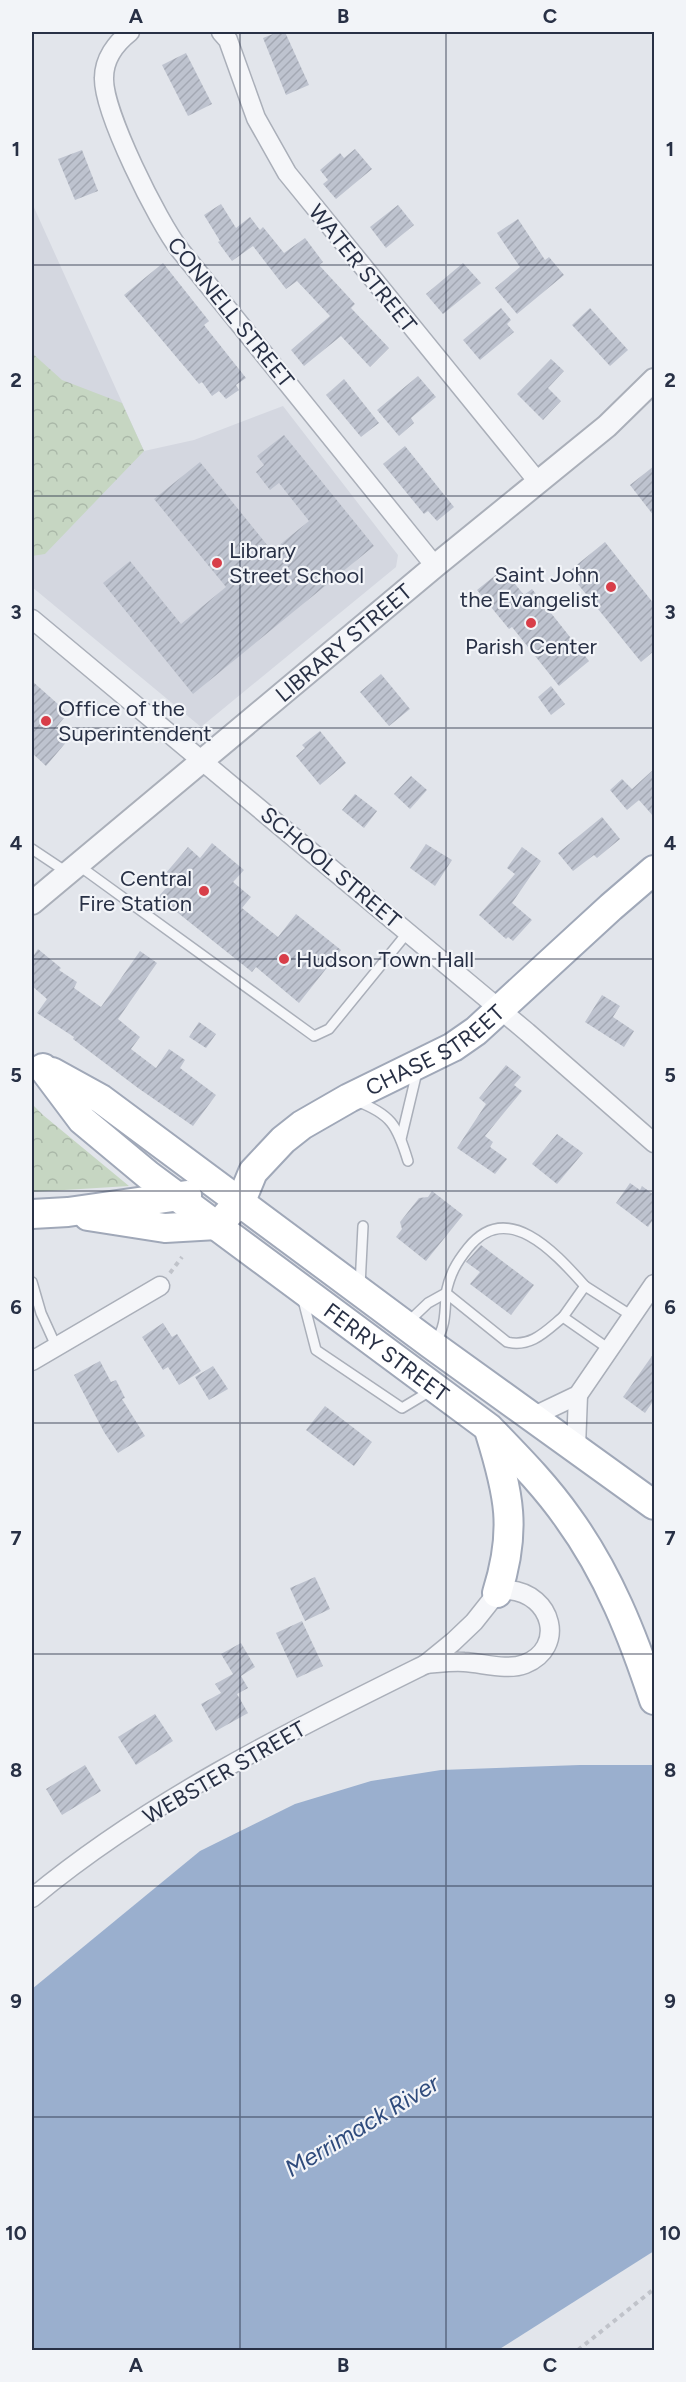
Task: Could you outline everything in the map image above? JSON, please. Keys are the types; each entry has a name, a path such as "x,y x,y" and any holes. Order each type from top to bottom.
{"main road":[{"name":"CHASE STREET","path":"217,1225 241,1201 253,1172 283,1140 302,1125 349,1098 453,1047 476,1031 654,870"},
{"name":"FERRY STREET","path":"37,1063 101,1099 241,1201 359,1292 654,1504"},
{"name":"FERRY STREET","path":"37,1063 82,1120 148,1175 489,1428 533,1473 569,1518 608,1583 625,1619 654,1700"},
{"path":"32,1214 68,1212 104,1205 179,1197 253,1172"},
{"path":"68,1212 165,1228 217,1225"},
{"path":"489,1428 502,1470 510,1517 506,1566 497,1593"}],"street":[{"name":"CONNELL STREET","path":"130,32 117,43 107,59 104,77 105,96 165,228 180,250 435,566"},
{"name":"WATER STREET","path":"222,32 228,40 256,118 287,173 539,483"},
{"name":"LIBRARY STREET","path":"32,903 435,566 607,426 654,380"},
{"name":"SCHOOL STREET","path":"32,619 499,1008 654,1143"},
{"path":"534,1416 578,1395 654,1284"},
{"path":"32,1361 160,1286"},
{"path":"576,1447 578,1395"},
{"name":"WEBSTER STREET","path":"32,1898 107,1840 189,1789 272,1742 426,1664 467,1629 497,1593 509,1590 521,1591 532,1596 547,1615 548,1639 538,1655 524,1665 511,1667 462,1662 426,1664"}],"lane":[{"path":"32,849 73,869 314,1036 329,1029 408,932"},
{"path":"401,1139 418,1065"},
{"path":"349,1098 377,1109 386,1116 401,1139 408,1161"},
{"path":"359,1292 363,1226"},
{"path":"432,1345 440,1336 445,1317 446,1293 453,1268 471,1244 489,1232 505,1229 517,1230 540,1241 585,1286 632,1316"},
{"path":"32,1282 41,1313 56,1346"},
{"path":"300,1286 315,1350 402,1408 436,1387"},
{"path":"446,1293 507,1342 518,1345 528,1343 563,1317 585,1286"},
{"path":"405,1325 418,1311 446,1293"},
{"path":"563,1317 609,1349"}],"path":[{"path":"578,2350 654,2289"}],"shaded area":[{"name":"Library Street School","path":"32,203 144,451 194,440 283,406 398,555 396,567 201,727 32,587"}],"green space":[{"path":"32,353 62,380 122,403 144,451 45,554 32,556"},
{"path":"32,1104 43,1115 129,1186 32,1192"}],"water":[{"name":"Merrimack River","path":"654,1765 654,2251 498,2350 32,2350 32,1989 200,1851 295,1804 371,1781 441,1770"}],"building":[{"path":"278,32 285,32 309,85 286,95 263,38"},
{"path":"186,53 212,104 188,116 162,65"},
{"path":"355,149 372,169 336,199 323,184 328,180 320,170 340,153 344,158"},
{"path":"82,150 98,191 75,200 58,159"},
{"path":"221,204 236,228 250,217 260,230 263,227 284,253 305,238 323,262 319,265 355,304 351,308 389,348 370,367 341,336 304,366 291,350 330,316 297,281 286,289 253,246 232,261 218,242 220,241 204,215"},
{"path":"398,205 414,225 386,248 370,227"},
{"path":"518,219 545,260 549,257 564,275 517,314 495,288 520,267 497,233"},
{"path":"163,263 209,321 204,325 246,378 236,385 239,390 226,399 219,391 212,396 202,382 199,384 124,295"},
{"path":"463,263 481,283 443,314 426,294"},
{"path":"501,308 511,320 507,324 514,332 480,360 463,340"},
{"path":"590,308 628,350 610,366 572,325"},
{"path":"551,359 564,371 548,388 561,401 543,420 517,394"},
{"path":"418,376 436,397 411,418 414,423 399,436 377,410"},
{"path":"344,379 379,423 361,437 326,395"},
{"path":"284,435 374,546 193,694 103,583 130,561 181,624 226,587 154,499 200,462 272,551 309,521 279,483 270,490 256,472 264,465 257,456"},
{"path":"405,446 454,507 437,521 428,511 424,514 383,464"},
{"path":"654,466 654,516 630,485"},
{"name":"Saint John the Evangelist","path":"605,542 654,604 654,651 641,662 568,572"},
{"name":"Parish Center","path":"503,569 524,595 532,589 589,661 559,686 512,627 509,629 477,590"},
{"path":"381,674 410,709 389,726 360,692"},
{"name":"Office of the Superintendent","path":"32,681 68,713 55,729 68,740 46,766 32,753"},
{"path":"551,686 565,704 551,715 538,697"},
{"path":"320,731 346,763 320,785 296,756 305,748 302,745"},
{"path":"654,769 654,817 639,800 627,810 610,790 622,779 632,789"},
{"path":"411,776 427,790 410,809 394,794"},
{"path":"355,794 377,811 364,828 342,810"},
{"path":"602,817 620,839 597,858 594,855 573,871 558,853"},
{"path":"212,843 244,870 233,882 251,897 242,908 278,937 296,914 341,950 299,1003 256,967 252,972 158,897 168,886 160,880 188,847 200,858"},
{"path":"426,844 452,860 435,886 410,868"},
{"path":"522,847 541,861 512,903 532,920 513,941 508,937 506,939 479,915 515,874 507,868"},
{"path":"38,949 61,968 59,970 77,982 74,988 101,1007 140,951 157,963 118,1019 140,1037 131,1049 156,1068 169,1049 185,1060 180,1068 216,1095 193,1126 138,1088 73,1039 74,1037 37,1013 47,999 32,986 32,958"},
{"path":"602,995 620,1006 613,1017 634,1031 624,1047 585,1022"},
{"path":"199,1022 216,1034 206,1048 189,1037"},
{"path":"506,1065 521,1077 514,1085 522,1091 485,1136 493,1142 490,1147 507,1159 495,1174 457,1148 486,1104 479,1098"},
{"path":"557,1134 583,1153 557,1184 532,1164"},
{"path":"630,1183 640,1190 642,1186 654,1195 654,1218 648,1227 616,1203"},
{"path":"432,1191 463,1215 426,1261 396,1237 402,1229 400,1222 419,1198 428,1197"},
{"path":"481,1245 534,1285 511,1315 470,1284 480,1272 466,1262"},
{"path":"163,1323 172,1337 177,1334 201,1371 179,1385 168,1367 163,1370 142,1337"},
{"path":"654,1353 654,1400 645,1413 623,1397"},
{"path":"100,1361 111,1382 116,1380 125,1398 122,1399 145,1436 118,1453 104,1432 74,1375"},
{"path":"213,1366 228,1389 209,1400 195,1377"},
{"path":"325,1406 372,1442 354,1466 306,1430"},
{"path":"315,1577 330,1609 305,1621 290,1588"},
{"path":"302,1621 323,1666 297,1678 276,1633"},
{"path":"241,1643 255,1667 241,1676 248,1688 237,1694 248,1713 216,1731 201,1704 221,1693 215,1684 233,1674 221,1654"},
{"path":"155,1714 173,1741 136,1765 118,1737"},
{"path":"85,1765 101,1791 62,1815 46,1789"}],"place":[{"name":"Library Street School","path":"217,563"},
{"name":"Saint John the Evangelist","path":"611,587"},
{"name":"Parish Center","path":"531,623"},
{"name":"Office of the Superintendent","path":"46,721"},
{"name":"Central Fire Station","path":"204,891"},
{"name":"Hudson Town Hall","path":"284,959"}]}
